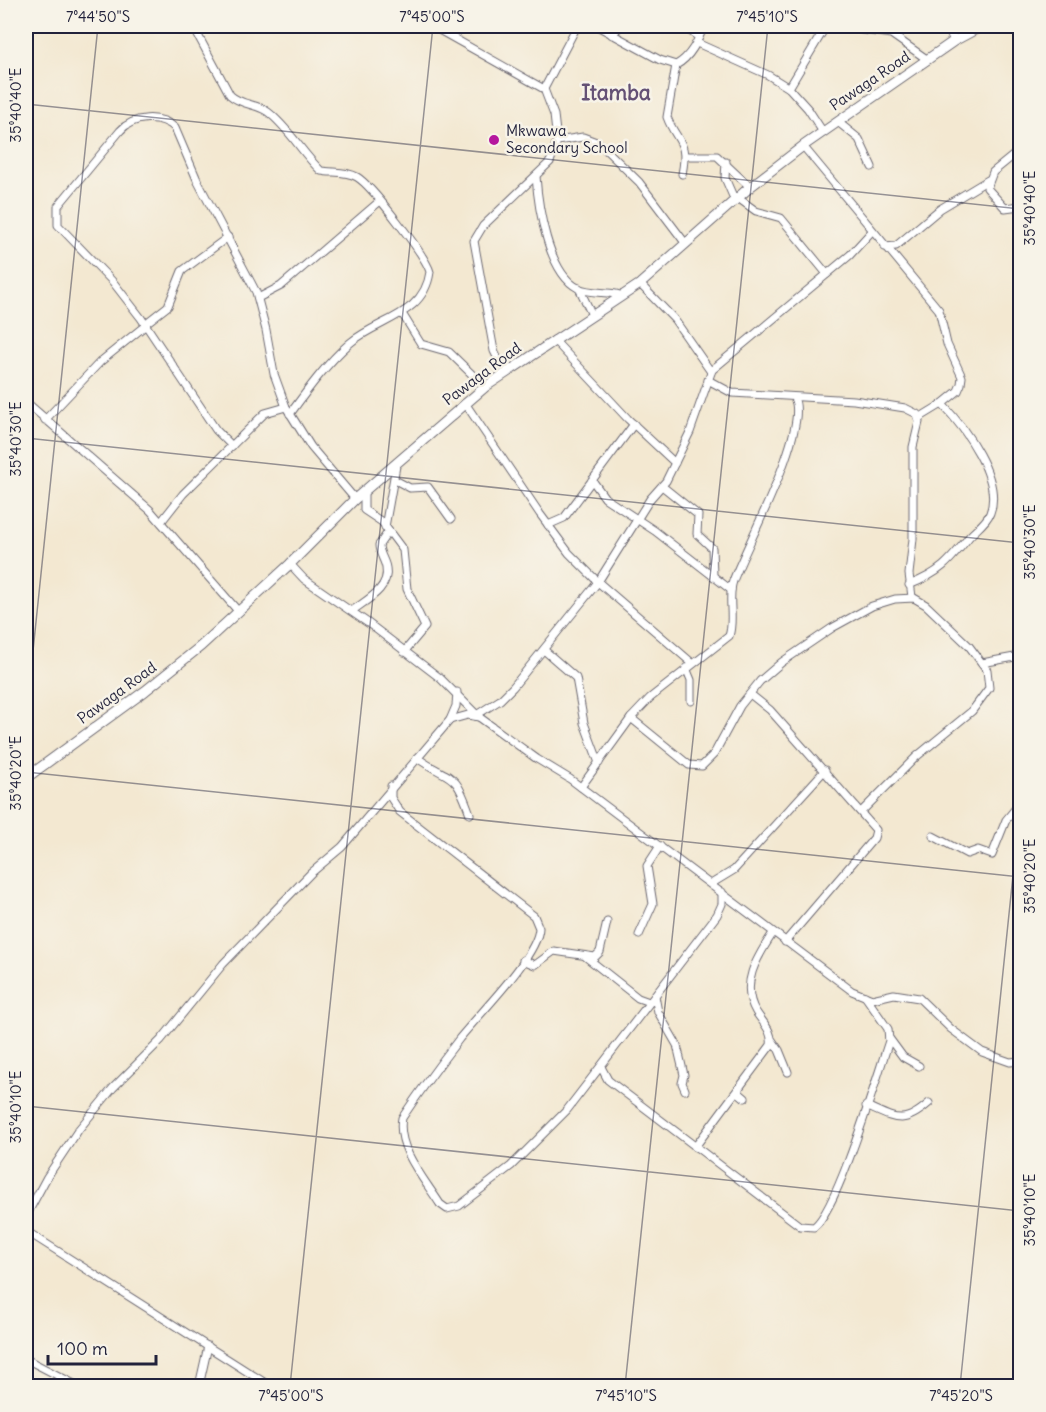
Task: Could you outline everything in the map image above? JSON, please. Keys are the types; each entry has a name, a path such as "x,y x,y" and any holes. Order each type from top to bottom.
{"main road":[{"name":"Pawaga Road","path":"26,778 171,671 290,564 355,499 485,387 508,369 640,284 750,187 803,146 954,41 982,26"}],"street":[{"path":"161,522 183,494 265,413 288,410 351,342 403,315 422,292 430,272 416,248 360,178 344,173 321,171 267,111 239,103 230,95 193,26"},
{"path":"432,26 544,89 554,115 557,141 550,162 483,226 474,241 494,351 499,362 508,369"},
{"path":"544,89 577,26"},
{"path":"597,26 660,60 676,65"},
{"path":"612,35 620,26"},
{"path":"682,26 698,40 789,88 808,109 823,132"},
{"path":"682,174 685,156 681,139 667,117 676,65 684,59 698,40 704,26"},
{"path":"789,88 824,28 807,26"},
{"path":"834,26 891,34 928,60"},
{"path":"947,26 954,41"},
{"path":"232,446 216,430 145,324 112,282 64,233 56,218 58,206 123,127 143,119 169,122 175,128 198,182 258,298 274,374 288,410 311,447 355,499"},
{"path":"837,122 859,139 872,167"},
{"path":"557,141 583,138 599,143 639,182 686,244"},
{"path":"803,146 939,310 943,319 947,344 962,377 958,391 919,418 913,447 909,585 912,597"},
{"path":"1020,150 993,172 988,180 987,188 999,205 1010,209 1020,206"},
{"path":"685,156 717,156 750,187"},
{"path":"726,162 725,178 737,199 756,211 781,218 827,274"},
{"path":"536,176 539,206 549,247 567,277 579,288 592,315"},
{"path":"885,247 896,246 940,208 988,180"},
{"path":"258,298 281,286 380,201"},
{"path":"450,720 478,716 503,697 598,582 675,463 709,376 827,274 872,231"},
{"path":"45,420 100,363 168,306 182,271 228,237"},
{"path":"640,284 674,319 709,376 732,393 846,399 905,408 914,411 919,418"},
{"path":"579,288 620,295"},
{"path":"403,315 421,344 448,352 485,387"},
{"path":"554,340 634,424 675,463"},
{"path":"581,787 631,718 650,698 729,636 731,590 791,440 798,413 794,398"},
{"path":"26,402 161,522 238,612"},
{"path":"465,403 548,525 598,582 689,666 691,701"},
{"path":"909,585 925,579 958,554 989,516 992,505 990,483 982,461 968,436 942,404"},
{"path":"548,525 564,518 634,424"},
{"path":"352,611 370,599 384,582 386,567 379,545 387,529 396,466"},
{"path":"395,480 410,488 428,487 451,519"},
{"path":"592,480 605,498 639,520 731,590"},
{"path":"662,486 698,515 698,534 712,548 713,576"},
{"path":"364,492 364,510 387,529 403,550 407,589 425,627 404,652"},
{"path":"290,564 316,588 352,611 457,693 478,716 581,787 852,991 872,999 901,994 919,998 931,1006 951,1029 982,1052 1010,1062 1020,1061"},
{"path":"631,718 689,765 702,766 714,754 740,706 760,681 782,662 844,621 883,602 912,597 926,605 969,646 982,663 989,678 989,688 983,698 916,757 861,812"},
{"path":"544,650 578,680 582,714 600,763"},
{"path":"982,663 1020,656"},
{"path":"26,1216 47,1177 79,1129 113,1088 161,1040 223,964 311,873 342,847 391,786 450,720 455,711 457,693"},
{"path":"750,694 770,710 874,826 875,836 785,942"},
{"path":"417,758 449,774 459,784 470,814"},
{"path":"711,884 734,870 825,770"},
{"path":"391,786 391,798 400,812 534,916 538,922 539,935 523,960 459,1039 402,1118 402,1139 441,1204 447,1209 459,1206 511,1166 567,1110 717,915 722,904 722,892"},
{"path":"933,836 967,854 978,850 992,855 1006,820 1020,803"},
{"path":"639,935 652,904 647,866 660,846"},
{"path":"523,960 535,965 554,951 586,957 598,955 607,922"},
{"path":"774,933 751,972 750,992 756,1011 766,1025 788,1072"},
{"path":"586,957 638,998 652,999"},
{"path":"601,1067 608,1080 800,1226 814,1227 828,1209 889,1038 888,1029 865,996"},
{"path":"652,999 677,1045 685,1090"},
{"path":"889,1038 903,1057 919,1066"},
{"path":"695,1147 770,1049 772,1040"},
{"path":"739,1088 739,1093 745,1098"},
{"path":"866,1106 904,1120 912,1118 929,1103"},
{"path":"26,1231 270,1386"},
{"path":"199,1386 208,1346"},
{"path":"26,1359 78,1386"}],"place":[{"name":"Mkwawa Secondary School","path":"494,140"}],"district":[{"name":"Itamba","path":"616,93"}]}
